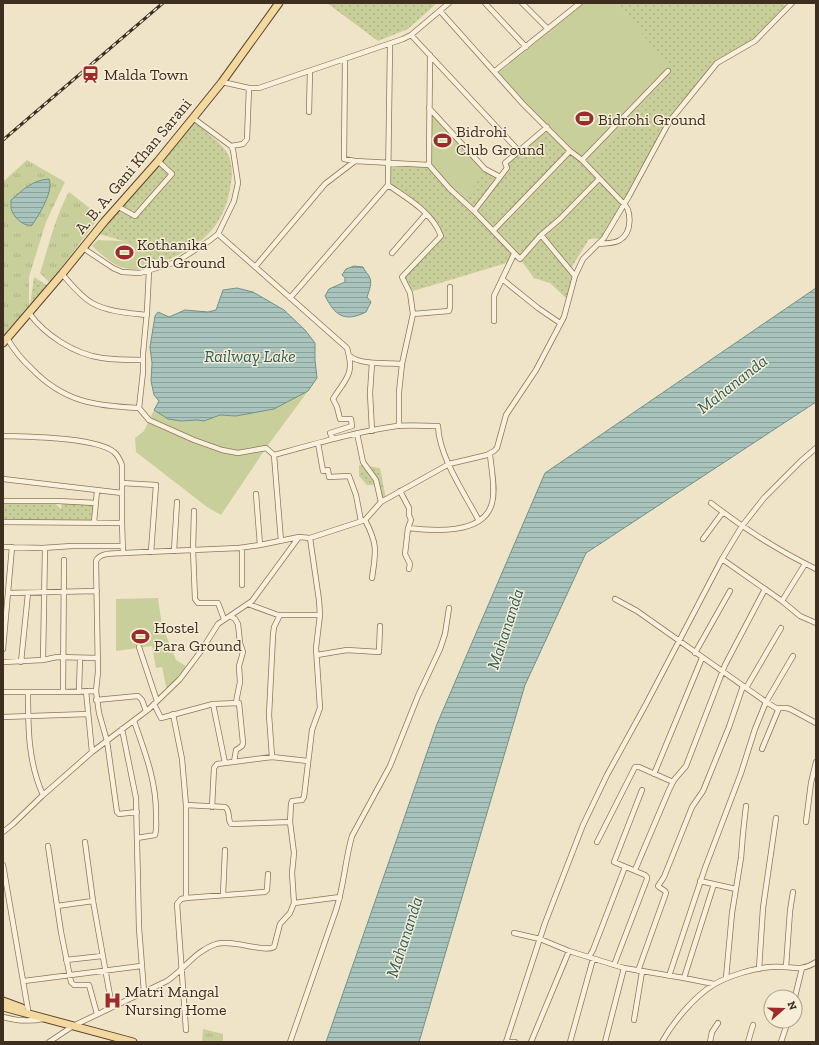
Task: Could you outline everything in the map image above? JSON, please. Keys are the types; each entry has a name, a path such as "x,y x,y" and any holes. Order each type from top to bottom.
{"main road":[{"name":"A. B. A. Gani Khan Sarani","path":"5,340 193,118 222,82 279,3"},
{"path":"3,1001 54,1020"},
{"path":"3,1007 131,1042"}],"street":[{"path":"222,82 249,88 259,88 390,45 411,35 449,3"},
{"path":"485,3 526,47"},
{"path":"522,3 548,29"},
{"path":"496,71 579,3"},
{"path":"136,812 119,814 117,812 107,741 96,700 98,658 96,561 98,557 102,555 123,553 242,548 299,537 310,538 363,521 381,502 449,464 490,454 497,448 506,415 536,370 564,317 575,276 583,259 604,238 625,204 669,122 717,63 755,41 792,3"},
{"path":"440,10 524,104 625,204 629,212 630,223 627,234 614,243 596,245"},
{"path":"411,35 519,151"},
{"path":"290,298 388,185 390,45"},
{"path":"430,55 429,165 450,189 474,211 520,259 541,235 560,219 599,179"},
{"path":"343,171 345,59"},
{"path":"582,160 668,70"},
{"path":"309,112 310,71"},
{"path":"231,146 243,144 247,140 249,88"},
{"path":"429,108 485,169 500,177"},
{"path":"83,248 112,268 122,272 140,273 176,262 218,234 234,200 238,183 233,150 231,146 193,118"},
{"path":"474,211 507,168 505,163 547,127"},
{"path":"493,231 570,151"},
{"path":"344,159 355,162 429,165"},
{"path":"117,206 135,216 172,174 158,161"},
{"path":"255,267 325,184 355,162"},
{"path":"388,185 422,209 438,228 441,236 402,277 410,293 413,314 402,364 399,392 399,426"},
{"path":"392,253 426,214"},
{"path":"218,234 348,348 351,369 333,399 340,419 351,419 352,426 330,433 333,440"},
{"path":"541,235 575,276"},
{"path":"494,321 494,296 514,254"},
{"path":"139,408 143,372 149,271"},
{"path":"62,274 82,296 92,303 112,310 147,316"},
{"path":"502,279 538,308 560,323"},
{"path":"413,314 449,311 450,286"},
{"path":"29,312 48,332 66,345 78,351 101,358 143,360"},
{"path":"5,340 42,380 73,398 99,404 139,408 149,420 194,440 222,450 238,453 266,448 274,455 281,541"},
{"path":"350,356 354,360 372,363 402,364"},
{"path":"372,363 370,393 372,431"},
{"path":"274,455 318,443 399,426 438,426 438,438 449,464 479,522"},
{"path":"357,434 363,462 376,480 381,502"},
{"path":"3,436 56,438 91,443 108,448 119,457 122,465 123,553"},
{"path":"318,443 323,471 328,470 329,476 349,476 363,521 374,538 376,553 372,578"},
{"path":"514,1042 506,1042 540,938 593,803 722,559 742,526 764,498 816,448"},
{"path":"408,528 442,530 472,525 479,522 490,508 493,499 490,454"},
{"path":"3,480 122,493"},
{"path":"122,483 156,485 151,552"},
{"path":"94,522 97,491"},
{"path":"400,491 409,508 408,515 411,520 408,528 405,554 409,562 409,569"},
{"path":"256,494 260,545"},
{"path":"3,501 96,503"},
{"path":"174,551 177,502"},
{"path":"711,503 742,526 805,564 816,569"},
{"path":"194,511 193,550 196,602 217,603 224,619"},
{"path":"703,539 723,512"},
{"path":"3,522 122,523"},
{"path":"3,832 14,824 43,795 92,752 134,721 180,679 201,651 218,624 252,601 299,537"},
{"path":"49,1042 73,1026 167,981 181,971 202,951 215,945 226,942 240,943 266,949 274,947 280,924 290,913 294,903 292,873 294,853 290,822 291,802 302,800 304,797 312,730 320,708 317,655 320,615 310,538"},
{"path":"3,547 45,548 72,546 122,546"},
{"path":"3,649 12,547"},
{"path":"43,660 45,548"},
{"path":"242,548 242,585"},
{"path":"722,559 766,589 800,616 816,624"},
{"path":"63,692 64,560"},
{"path":"782,601 805,564"},
{"path":"635,870 673,782 686,766 722,672 766,589"},
{"path":"8,593 97,591"},
{"path":"695,653 730,591"},
{"path":"21,662 28,593"},
{"path":"615,599 637,611 679,642 775,708 790,709 816,723"},
{"path":"248,604 272,614 320,615"},
{"path":"290,1042 340,897 352,836 390,766 440,649 445,634 449,608"},
{"path":"272,757 269,715 273,635 274,627 280,615"},
{"path":"230,616 235,619 238,624 240,643 243,652 239,666 240,682 236,702"},
{"path":"317,655 348,650 379,652 380,626"},
{"path":"634,1020 640,972 666,893 666,891 658,886 664,877 692,807 703,791 745,687 781,628"},
{"path":"139,647 155,703 161,718 213,704 239,703 243,743 242,746 236,750 234,762"},
{"path":"669,976 700,881 741,773 755,728 766,702 793,656"},
{"path":"3,662 21,662 63,657 98,658"},
{"path":"79,692 80,658"},
{"path":"654,774 702,658"},
{"path":"86,691 92,752"},
{"path":"3,692 96,691"},
{"path":"28,692 28,728 31,754 37,781 43,795"},
{"path":"96,700 138,696 142,700 146,711"},
{"path":"213,704 225,763"},
{"path":"762,749 779,708"},
{"path":"3,717 88,714"},
{"path":"173,714 182,759 186,805 186,898"},
{"path":"134,721 150,769 156,803 156,835 137,838"},
{"path":"122,729 134,787 139,928 144,992"},
{"path":"212,807 214,768 217,764 272,757 308,761"},
{"path":"806,822 811,783 816,762"},
{"path":"597,842 635,767 638,766 673,782"},
{"path":"614,965 647,879 646,876 635,870 615,863 614,860 642,790"},
{"path":"186,805 228,808 229,822 231,824 290,822"},
{"path":"726,978 732,913 741,858 746,806"},
{"path":"759,969 763,908 776,818"},
{"path":"85,842 93,901 112,1007"},
{"path":"48,846 66,960 72,984 89,985 97,1014"},
{"path":"223,894 225,850"},
{"path":"3,865 28,1010"},
{"path":"570,1042 593,950 625,867"},
{"path":"186,1030 181,971 178,901 186,898 223,894 266,892 268,874"},
{"path":"700,881 736,889"},
{"path":"684,978 714,884"},
{"path":"786,967 790,911 793,892"},
{"path":"294,903 340,897"},
{"path":"57,906 93,901"},
{"path":"514,933 540,938 591,958 624,968 714,984"},
{"path":"531,1042 569,950"},
{"path":"66,960 102,956"},
{"path":"662,1042 676,1021 693,1002 714,984 726,978 759,969 772,967 802,968 810,966 816,962"},
{"path":"24,981 142,966"},
{"path":"605,1042 624,968"},
{"path":"797,989 802,968"},
{"path":"3,1017 18,1021 30,1021 46,1018"},
{"path":"710,1042 712,1032 718,1023"},
{"path":"748,1042 753,1025"},
{"path":"781,1042 785,1029"}],"green space":[{"path":"327,3 437,3 408,29 378,41"},
{"name":"Bidrohi Ground","path":"584,3 616,3 674,72 586,165 496,74"},
{"path":"616,3 783,3 787,7 755,41 717,63 669,122 604,238 589,239 570,270 572,275 568,300 550,283 534,278 520,259 413,291 402,277 440,233 422,209 388,185 389,166 429,165 485,169 500,177 507,168 505,163 547,127 570,153 586,165 673,72"},
{"name":"Bidrohi Club Ground","path":"431,114 485,169 464,202 429,165"},
{"path":"194,121 219,143 228,154 232,167 232,175 227,200 222,214 215,226 206,236 183,252 154,265 148,251 130,243 99,234"},
{"path":"27,160 65,182 46,222 29,277 29,313 3,343 3,182"},
{"path":"69,192 100,216 50,283 40,273 56,221"},
{"name":"Kothanika Club Ground","path":"98,240 129,242 144,247 149,252 151,258 148,268 123,268 111,262 92,246"},
{"path":"34,277 51,288 29,313"},
{"path":"308,391 266,448 221,515 207,507 136,452 135,438 144,431 154,410 168,419 181,421 204,421 220,415 236,416 274,409"},
{"path":"359,465 380,468 386,499 381,502 374,485 367,485 359,476"},
{"path":"3,501 52,501 61,509 62,501 95,503 93,522 3,522"},
{"name":"Hostel Para Ground","path":"158,598 162,625 176,660 186,666 167,691 162,667 156,668 152,646 116,651 116,599"},
{"path":"203,1029 223,1034 223,1042 202,1042"}],"water":[{"path":"49,179 50,184 48,196 32,225 22,223 13,214 11,200 33,183"},
{"path":"354,266 363,267 370,278 371,281 367,297 371,302 366,312 352,317 346,317 341,315 333,308 325,296 329,289 345,282 345,278 342,275 346,269"},
{"name":"Railway Lake","path":"237,288 253,292 284,310 305,330 315,343 317,378 308,391 274,409 236,416 220,415 204,421 181,421 168,419 154,410 159,401 154,395 151,381 152,363 150,347 155,316 158,312 169,317 185,310 208,312 216,310 223,290"},
{"name":"Mahananda","path":"816,288 816,402 586,553 525,685 419,1042 326,1042 437,724 545,473"}],"railway":[{"path":"3,140 163,3"}],"place":[{"name":"Malda Town","path":"91,74"},
{"name":"Bidrohi Ground","path":"585,119"},
{"name":"Bidrohi Club Ground","path":"443,140"},
{"name":"Kothanika Club Ground","path":"124,253"},
{"name":"Hostel Para Ground","path":"141,636"},
{"name":"Matri Mangal Nursing Home","path":"112,1000"}]}
